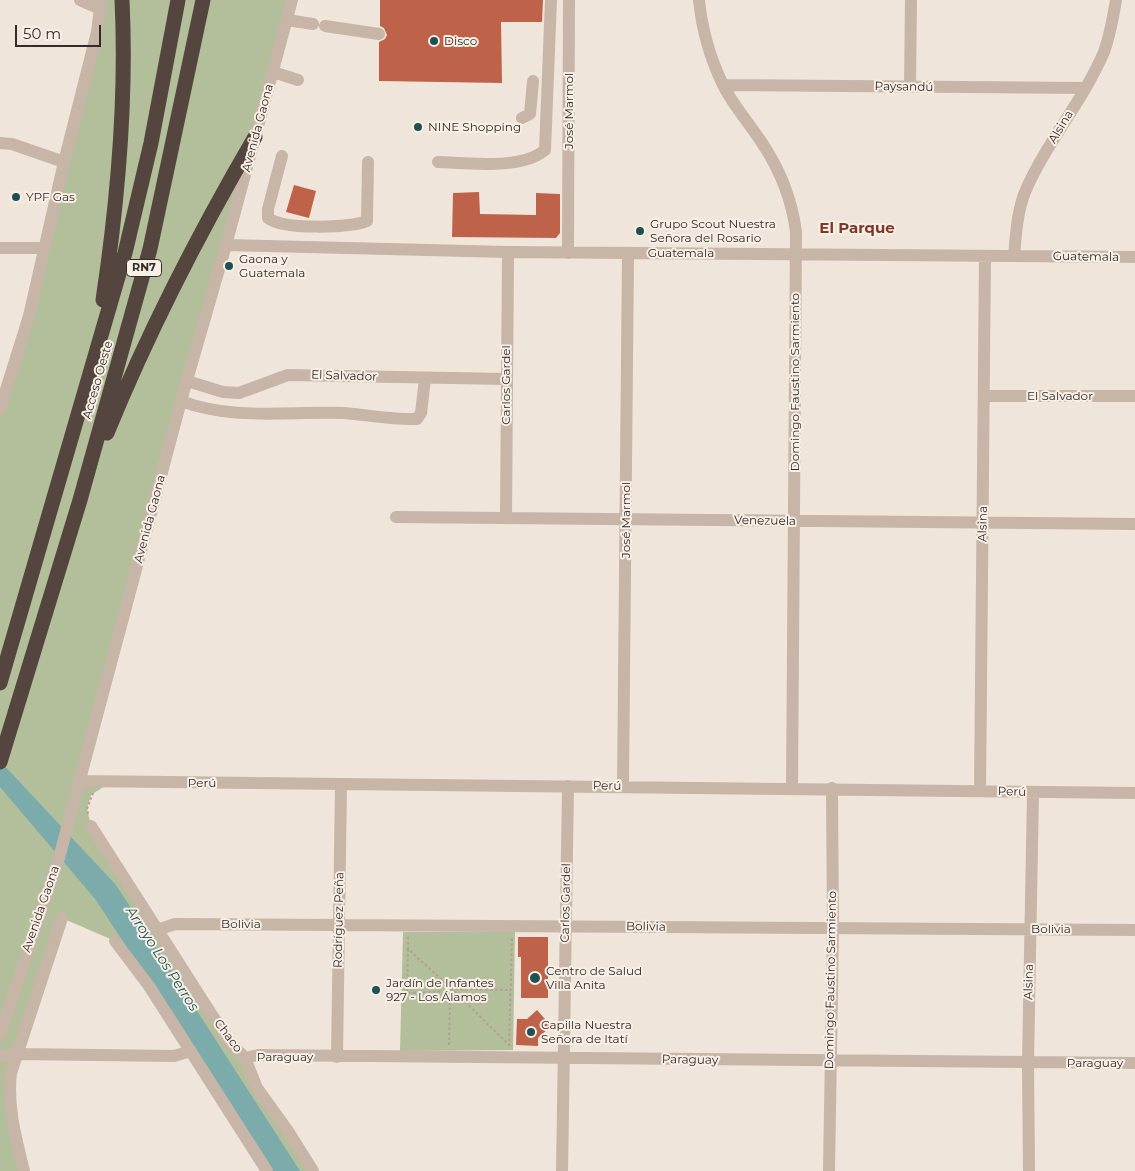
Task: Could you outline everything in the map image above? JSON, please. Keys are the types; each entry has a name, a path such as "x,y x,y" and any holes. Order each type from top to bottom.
{"highway":[{"path":"93,366 116,216 122,129 124,43 122,0"},
{"name":"Acceso Oeste","path":"0,683 125,253 151,142 178,0"},
{"name":"Acceso Oeste","path":"2,755 80,500 150,248 173,149 203,0"},
{"path":"80,500 150,333 194,243 255,137"}],"street":[{"path":"1,401 29,316 64,162 97,32 101,4 80,0"},
{"name":"Avenida Gaona","path":"0,1035 59,858 72,813 181,402 226,245 292,0"},
{"path":"438,162 523,162 537,157 545,150 551,0"},
{"name":"José Marmol","path":"568,253 569,0"},
{"name":"Domingo Faustino Sarmiento","path":"699,0 705,38 724,85 737,108 765,147 787,192 794,218 796,254 792,788"},
{"path":"910,0 910,87"},
{"name":"Alsina","path":"1014,256 1018,218 1025,194 1051,142 1085,88 1103,52 1112,23 1116,0"},
{"path":"287,20 380,34"},
{"path":"273,72 298,80"},
{"path":"522,118 530,114 533,81"},
{"name":"Paysandú","path":"724,85 1085,88"},
{"path":"0,143 12,144 64,162"},
{"path":"282,156 268,209 268,218 274,223 300,226 358,225 367,221 368,162"},
{"name":"Guatemala","path":"226,245 568,253 1135,257"},
{"path":"0,248 45,248"},
{"name":"Carlos Gardel","path":"506,518 508,252"},
{"name":"José Marmol","path":"623,786 628,253"},
{"name":"Alsina","path":"980,791 985,256"},
{"name":"El Salvador","path":"187,381 223,392 239,393 288,375 424,379 506,379"},
{"path":"181,402 203,410 243,415 344,413 417,419 421,413 424,379"},
{"name":"El Salvador","path":"984,396 1135,396"},
{"name":"Venezuela","path":"396,517 1135,524"},
{"name":"Perú","path":"79,782 832,788 1033,793 1135,793"},
{"name":"Rodríguez Peña","path":"337,1057 342,784"},
{"name":"Carlos Gardel","path":"562,1171 562,1058 568,786"},
{"name":"Domingo Faustino Sarmiento","path":"829,1171 834,929 832,788"},
{"name":"Alsina","path":"1029,1171 1028,1062 1033,793"},
{"name":"Chaco","path":"91,826 228,1040 245,1058 257,1088 313,1171"},
{"name":"Avenida Gaona","path":"24,1171 12,1121 9,1093 11,1073 62,918"},
{"name":"Bolivia","path":"157,930 175,924 1135,930"},
{"path":"115,941 149,986 267,1171"},
{"path":"0,1056 18,1054 174,1056 191,1051"},
{"name":"Paraguay","path":"245,1058 258,1055 449,1058 509,1052 562,1058 830,1062 1135,1063"}],"path":[{"path":"91,826 87,809 91,795 110,782"},
{"path":"408,924 407,993 451,990 511,990"},
{"path":"509,1052 512,926"},
{"path":"408,949 451,990 509,1052"},
{"path":"449,1058 451,990"}],"green space":[{"path":"101,0 292,0 79,781 111,782 91,795 87,809 91,826 313,1171 267,1171 115,941 62,918 11,1073 24,1171 0,1171 0,409"},
{"path":"403,932 515,932 513,1050 400,1051"}],"water":[{"name":"Arroyo Los Perros","path":"0,761 116,885 300,1171 272,1171 96,900 0,787"}],"building":[{"path":"380,0 543,0 542,22 501,22 502,83 379,81 379,42 385,39 387,35 384,28 380,26"},
{"path":"294,185 316,191 309,218 286,212"},
{"path":"479,192 480,214 536,215 536,193 560,194 560,233 556,238 452,237 453,193"},
{"name":"Centro de Salud Villa Anita","path":"518,937 548,937 548,998 521,998 521,957 518,957"},
{"name":"Capilla Nuestra Señora de Itatí","path":"537,1010 551,1026 538,1038 538,1046 516,1045 517,1019 527,1019"}],"place":[{"name":"Disco","path":"434,41"},
{"name":"NINE Shopping","path":"418,127"},
{"name":"YPF Gas","path":"16,197"},
{"name":"Grupo Scout Nuestra Señora del Rosario","path":"640,231"},
{"name":"Gaona y Guatemala","path":"229,266"},
{"name":"Centro de Salud Villa Anita","path":"535,978"},
{"name":"Jardín de Infantes 927 - Los Álamos","path":"376,990"},
{"name":"Capilla Nuestra Señora de Itatí","path":"531,1032"}],"district":[{"name":"El Parque","path":"857,229"}]}
